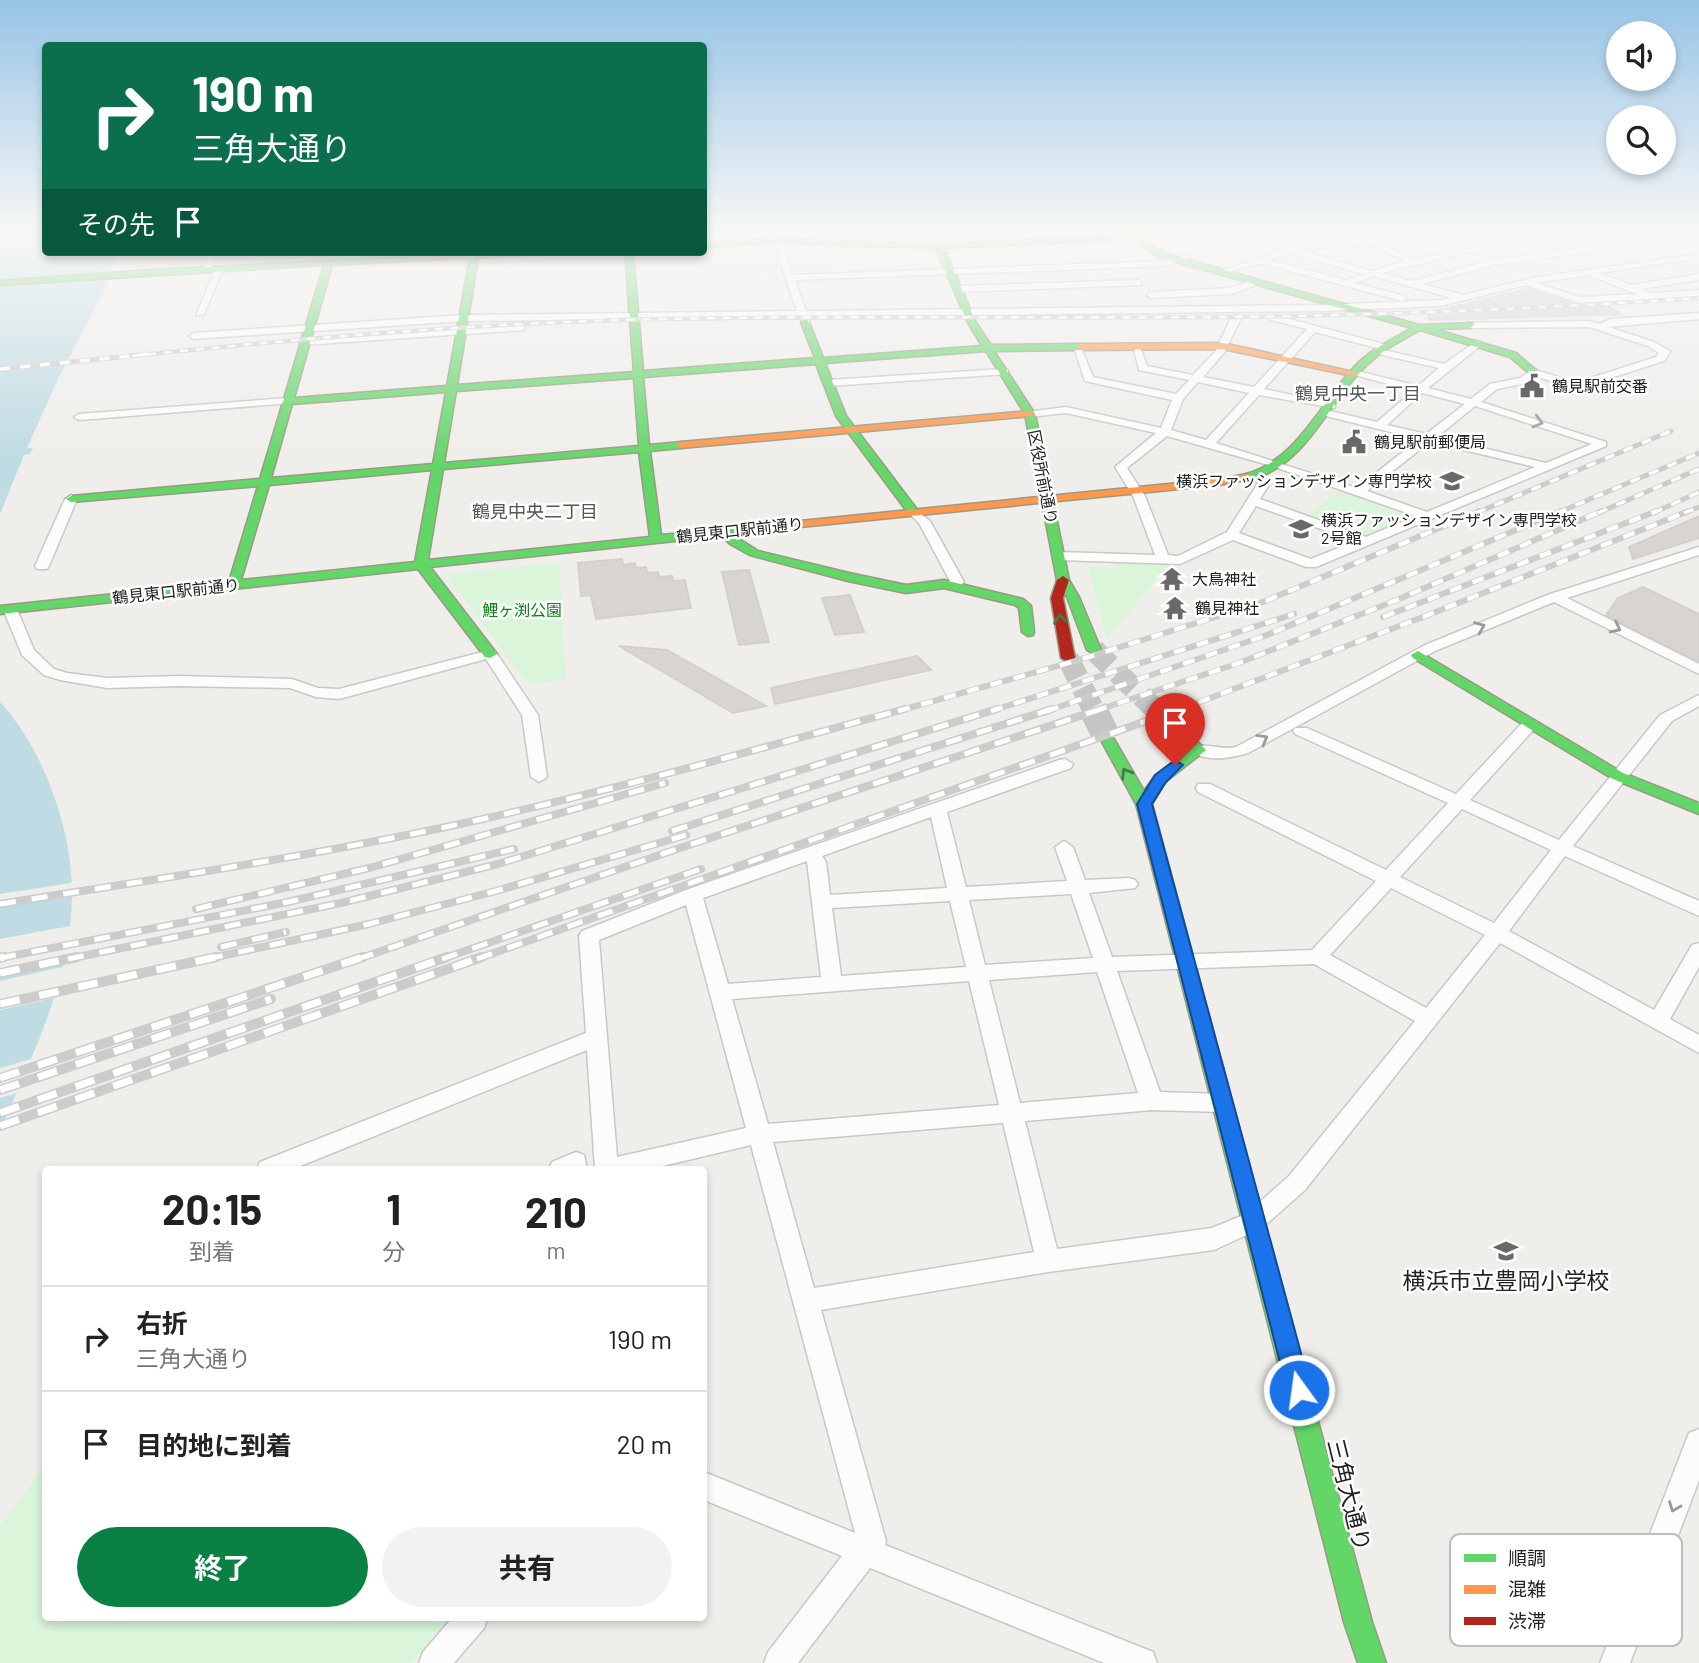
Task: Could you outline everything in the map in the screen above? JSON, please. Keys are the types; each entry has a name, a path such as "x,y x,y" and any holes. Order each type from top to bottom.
{"main road":[{"path":"234,584 315,307"},
{"path":"466,307 421,564 490,654"},
{"path":"633,307 644,448 656,538"},
{"name":"区役所前通り","path":"965,307 1030,414 1063,580 1076,599 1081,625 1094,650"},
{"path":"1344,307 1434,322 1470,325"},
{"path":"1366,307 1414,322 1420,327 1513,355 1533,372"},
{"path":"803,317 841,416 913,512"},
{"path":"1420,327 1470,325"},
{"name":"鶴見東口駅前通り","path":"5,609 1257,475 1276,464 1305,438 1353,373 1380,349 1420,327"},
{"path":"288,401 988,348 1223,346 1353,373"},
{"path":"71,499 1030,414"},
{"path":"724,531 729,538 754,553 835,574 904,589 939,583 1022,604 1028,632"},
{"name":"区役所前通り","path":"1063,580 1056,598 1068,658"},
{"path":"1418,655 1618,776 1699,809"},
{"path":"1109,742 1144,804 1160,779 1199,750 1167,720"},
{"name":"三角大通り","path":"1144,804 1358,1622 1372,1663"}],"street":[{"path":"199,314 201,307"},
{"path":"799,307 803,317"},
{"path":"1161,307 1165,312 1236,318 1387,315"},
{"path":"194,337 307,335 463,324 634,319 969,316 1352,307"},
{"path":"1599,327 1611,322 1699,316"},
{"path":"1163,559 1136,490 1121,467 1165,432 1178,398 1223,346 1236,318"},
{"path":"1274,318 1446,367"},
{"path":"1359,492 1494,386 1523,381 1533,372 1563,382 1582,384 1664,356 1665,352 1660,347 1599,327 1571,323 1470,325"},
{"path":"307,335 463,324"},
{"path":"1209,444 1313,328"},
{"path":"1379,426 1446,367 1477,344"},
{"path":"1076,347 1089,379 1178,398"},
{"path":"1136,347 1143,368 1255,391 1429,439 1548,467"},
{"path":"828,383 1004,372"},
{"path":"1232,535 1311,564 1602,444 1564,429 1473,403 1353,373"},
{"path":"79,417 288,401"},
{"path":"1030,414 1066,410 1165,432 1276,464 1425,515"},
{"path":"1059,556 1180,560 1232,535 1264,483 1257,475"},
{"path":"42,566 71,499"},
{"path":"1253,501 1369,542"},
{"path":"913,512 921,516 957,582 953,586"},
{"path":"1199,750 1228,754 1242,750 1418,655 1555,597 1699,551"},
{"path":"1677,558 1699,568"},
{"path":"1555,597 1699,670"},
{"path":"5,609 27,652 48,672 86,681 292,684 316,692 339,694 490,654 530,715 539,776"},
{"path":"806,1301 1048,1261 1214,1239 1254,1221 1297,1183 1666,718 1699,701"},
{"path":"1317,957 1530,724"},
{"path":"1301,731 1699,909"},
{"path":"607,1166 589,936 693,895 1065,764"},
{"path":"1204,788 1497,933 1699,1045"},
{"path":"937,808 1048,1261"},
{"path":"1064,847 1152,1101"},
{"path":"811,854 817,862 832,985"},
{"path":"823,902 1129,884"},
{"path":"693,895 873,1541 868,1551 779,1663"},
{"path":"1658,1021 1699,950"},
{"path":"719,992 1105,964 1317,957 1427,1018"},
{"path":"275,1166 597,1037"},
{"path":"620,1166 759,1134 1152,1101 1222,1103"},
{"path":"1666,1534 1697,1454"},
{"path":"707,1487 1142,1663"},
{"path":"434,1663 470,1621"},
{"path":"1615,1663 1622,1646"}],"green space":[{"path":"1342,489 1416,514 1364,538 1304,517"},
{"path":"1113,560 1171,562 1107,638 1088,567 1115,568"},
{"name":"鯉ヶ渕公園","path":"559,563 566,679 528,685 446,574"},
{"path":"42,1469 42,1621 448,1621 412,1663 0,1663 0,1526"}],"water":[{"path":"0,307 96,307 58,379 27,448 33,448 30,454 24,455 0,514"},
{"path":"0,702 25,735 50,786 67,844 72,888 70,929 51,1009 0,1130"}],"pier":[{"path":"77,882 77,896 0,907 0,894"},
{"path":"75,925 68,962 0,976 0,939"},
{"path":"67,966 58,997 0,1010 0,981"},
{"path":"35,1058 21,1092 0,1098 0,1068"}],"building":[{"path":"1454,307 1608,307 1621,314 1429,320 1428,313"},
{"path":"1699,516 1699,538 1633,559 1629,547"},
{"path":"622,559 623,565 635,563 636,568 646,567 647,573 658,572 659,577 672,576 673,581 685,580 691,608 596,619 591,595 581,596 578,563"},
{"path":"749,570 769,642 739,645 722,572"},
{"path":"1643,587 1699,614 1699,661 1606,615 1618,598"},
{"path":"850,595 864,632 835,635 822,598"},
{"path":"619,646 667,650 766,706 733,713"},
{"path":"917,656 931,670 775,704 771,688"}],"tunnel":[{"path":"1094,650 1157,711"},
{"path":"1068,658 1094,711"},
{"path":"1093,709 1109,742"},
{"path":"1155,709 1167,720"}],"railway":[{"path":"132,356 376,334 620,320 1297,316 1546,307"},
{"path":"0,369 149,354"},
{"path":"1476,513 1671,431"},
{"path":"1557,513 1699,453"},
{"path":"1598,513 1699,469"},
{"path":"1653,513 1699,492"},
{"path":"1689,511 1699,507"},
{"path":"898,711 1079,660 1263,602 1480,511"},
{"path":"1047,711 1267,635 1561,511"},
{"path":"1101,709 1239,663 1399,599 1602,511"},
{"path":"1383,617 1657,511"},
{"path":"1176,711 1689,511"},
{"path":"1684,513 1689,511"},
{"path":"991,711 1294,614"},
{"path":"0,904 294,856 469,822 633,782 905,709"},
{"path":"68,959 341,903 498,864 997,709"},
{"path":"672,831 1052,709"},
{"path":"358,959 677,849 1101,709"},
{"path":"1095,711 1101,709"},
{"path":"477,959 1180,709"},
{"path":"196,909 373,867 665,783"},
{"path":"207,959 369,924 496,891 686,835"},
{"path":"4,957 0,958 288,902 514,849"},
{"path":"442,959 701,869"},
{"path":"221,947 286,932"},
{"path":"0,973 77,957"},
{"path":"0,1004 216,957"},
{"path":"0,1078 363,957"},
{"path":"0,1113 447,957"},
{"path":"0,1126 482,957"},
{"path":"0,1090 271,999"}],"traffic: fast":[{"path":"234,584 316,307"},
{"path":"466,307 421,564 490,654"},
{"path":"633,307 644,448 656,538"},
{"path":"965,307 971,321 1030,414 1063,580 1073,597 1094,650"},
{"path":"1345,307 1499,350 1513,355 1533,372"},
{"path":"805,322 841,416 913,512"},
{"path":"1247,477 1257,475 1276,464 1305,438 1357,369 1377,351 1420,327 1470,325"},
{"path":"288,401 988,348 1080,347"},
{"path":"71,499 681,445"},
{"path":"0,610 790,525"},
{"path":"724,531 734,542 754,553 848,577 906,589 944,584 1019,602 1025,606 1028,632"},
{"path":"1418,655 1618,776 1699,809"},
{"path":"1144,804 1160,779 1199,750 1167,720"},
{"path":"1109,742 1144,804 1358,1622 1372,1663"}],"traffic: slow":[{"path":"1080,347 1223,346 1353,373"},
{"path":"681,445 1030,414"},
{"path":"790,525 1247,477"}],"traffic: jam":[{"path":"1063,580 1057,598 1068,658"}],"place":[{"name":"鶴見駅前交番","path":"1532,386"},
{"name":"鶴見駅前郵便局","path":"1354,442"},
{"name":"横浜ファッションデザイン専門学校","path":"1452,481"},
{"name":"横浜ファッションデザイン専門学校 2号館","path":"1301,529"},
{"name":"大鳥神社","path":"1172,579"},
{"name":"鶴見神社","path":"1175,608"},
{"name":"横浜市立豊岡小学校","path":"1506,1251"}],"district":[{"name":"鶴見中央一丁目","path":"1358,394"},
{"name":"鶴見中央二丁目","path":"535,512"}],"route":[{"path":"1175,765 1160,779 1144,804 1299,1390"}]}
